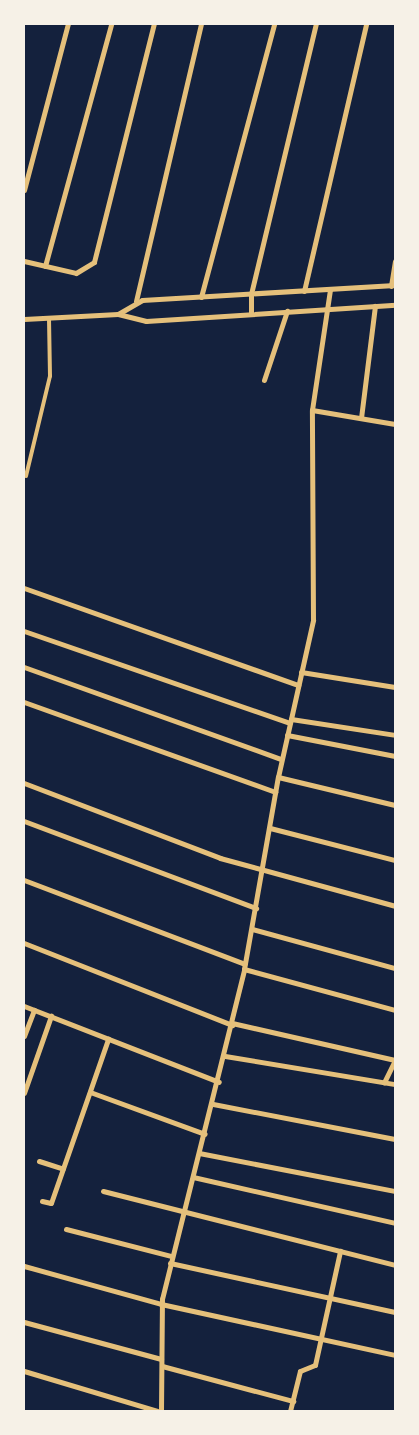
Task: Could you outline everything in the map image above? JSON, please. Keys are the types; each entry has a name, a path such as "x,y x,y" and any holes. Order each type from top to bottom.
{"street":[{"path":"24,190 68,24"},
{"path":"46,266 111,24"},
{"path":"24,261 82,273 94,262 154,24"},
{"path":"136,301 201,24"},
{"path":"201,297 274,24"},
{"path":"251,314 251,294 316,24"},
{"path":"304,291 366,24"},
{"path":"118,314 136,301 393,286 395,261"},
{"path":"24,1371 159,1411 162,1366 161,1304 171,1256 219,1082 245,966 263,871 275,792 315,603 312,410 330,289"},
{"path":"24,319 118,314 138,321 395,305"},
{"path":"361,418 375,306"},
{"path":"264,380 287,311"},
{"path":"312,410 395,424"},
{"path":"24,588 298,684"},
{"path":"24,632 290,721 395,735"},
{"path":"24,667 282,759"},
{"path":"301,672 395,686"},
{"path":"24,702 275,792"},
{"path":"287,735 395,756"},
{"path":"278,777 395,805"},
{"path":"24,783 263,871 395,906"},
{"path":"24,821 256,908"},
{"path":"270,828 395,860"},
{"path":"24,880 245,966 395,1010"},
{"path":"252,929 395,968"},
{"path":"24,942 232,1024 395,1060 384,1083"},
{"path":"24,1006 219,1082"},
{"path":"24,1036 34,1010"},
{"path":"24,1093 51,1016"},
{"path":"42,1201 51,1202 108,1039"},
{"path":"225,1056 395,1084"},
{"path":"90,1092 205,1134"},
{"path":"213,1104 395,1139"},
{"path":"199,1153 395,1191"},
{"path":"39,1161 63,1169"},
{"path":"193,1177 395,1223"},
{"path":"103,1192 395,1265"},
{"path":"66,1229 171,1256"},
{"path":"290,1411 300,1371 315,1365 340,1250"},
{"path":"170,1263 395,1312"},
{"path":"24,1266 161,1304 395,1355"},
{"path":"24,1322 162,1359"},
{"path":"162,1366 293,1401"}],"lane":[{"path":"26,476 50,376 49,318"}]}
